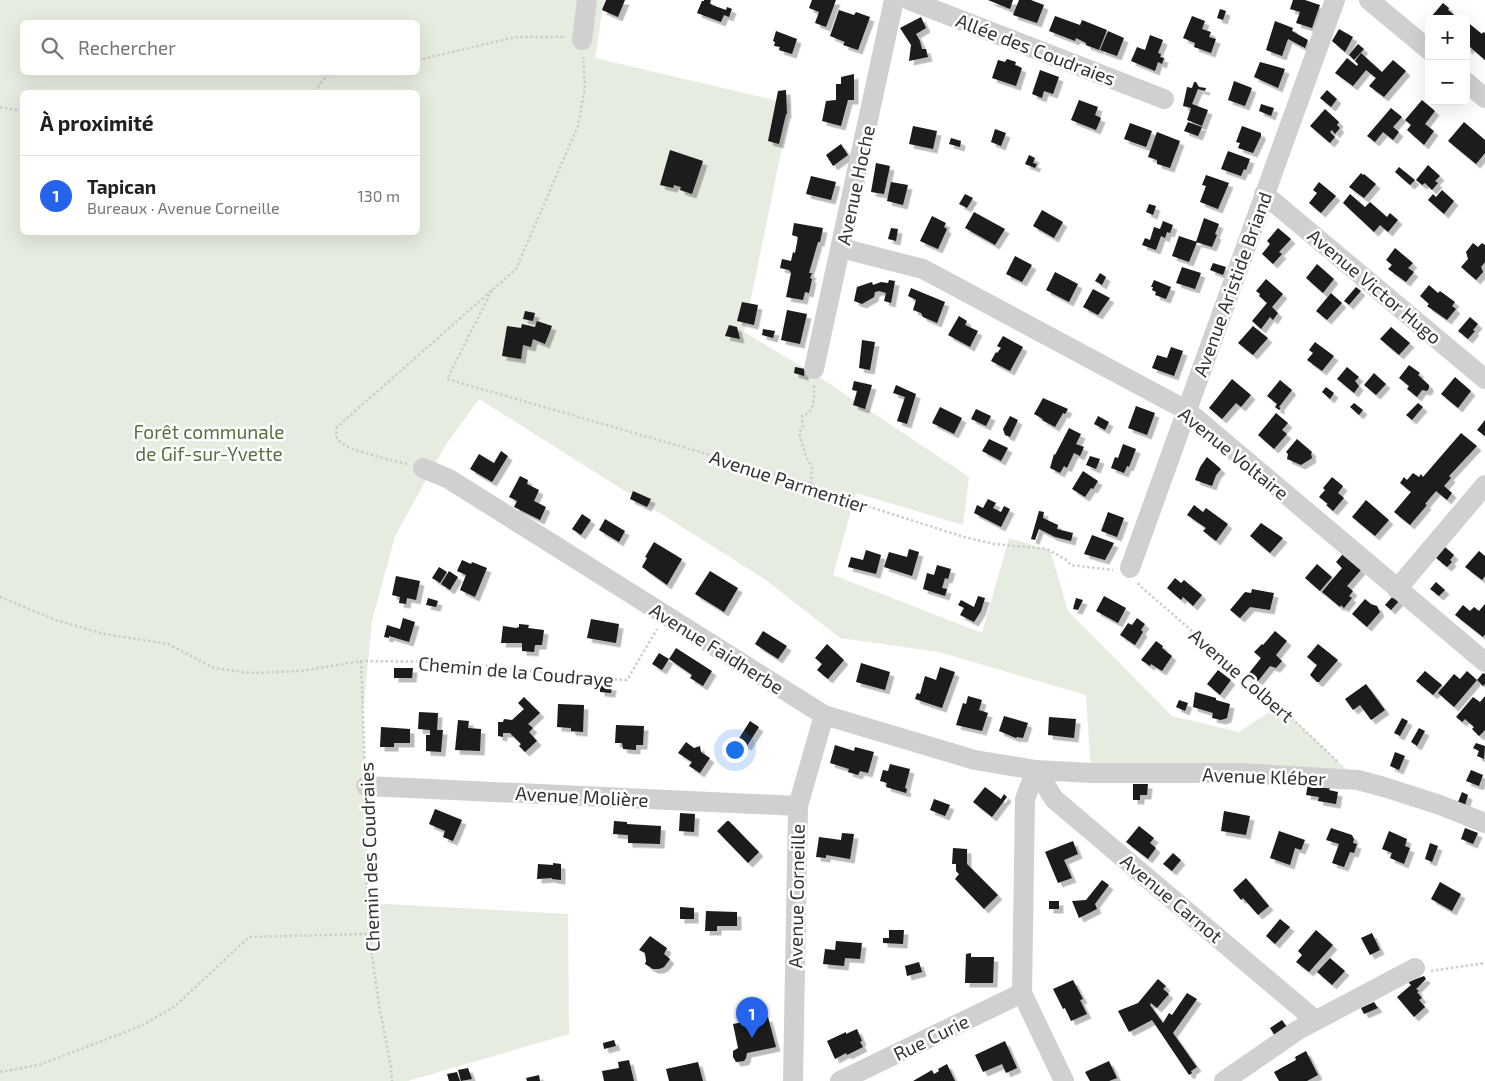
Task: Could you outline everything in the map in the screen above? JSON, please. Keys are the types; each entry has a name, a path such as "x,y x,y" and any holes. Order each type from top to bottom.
{"street":[{"path":"582,40 587,0"},
{"name":"Avenue Hoche","path":"814,369 894,0"},
{"name":"Allée des Coudraies","path":"909,0 1164,99"},
{"name":"Avenue Aristide Briand","path":"1130,568 1335,0"},
{"path":"1370,0 1425,47"},
{"path":"1470,85 1485,98"},
{"name":"Avenue Victor Hugo","path":"1264,194 1485,380"},
{"name":"Avenue Voltaire","path":"841,248 923,269 1186,410 1485,662"},
{"name":"Avenue Faidherbe","path":"423,468 449,479 824,716 976,760 1036,770"},
{"path":"1397,589 1485,485"},
{"name":"Avenue Corneille","path":"793,1081 798,806 824,716"},
{"path":"1036,770 1025,800 1022,993 1064,1081"},
{"name":"Avenue Kléber","path":"1036,770 1091,773 1242,773 1358,780 1431,802 1485,823"},
{"name":"Avenue Carnot","path":"1036,770 1054,799 1315,1020"},
{"name":"Avenue Molière","path":"366,786 798,806"},
{"path":"1224,1081 1315,1020 1415,968"},
{"name":"Rue Curie","path":"840,1081 1022,993"}],"path":[{"path":"420,60 516,37 567,37 582,40 584,87 578,126 516,269 337,427 336,435 339,441 348,447 423,468"},
{"path":"317,90 327,75"},
{"path":"0,107 20,111"},
{"name":"Avenue Parmentier","path":"492,290 447,379 811,484 846,500 964,537 994,544 1048,549 1078,567 1113,570 1130,568"},
{"path":"811,484 812,468 799,433 803,426 802,416 812,409 814,369"},
{"name":"Avenue Colbert","path":"1130,568 1140,586 1279,706 1339,762"},
{"path":"0,597 56,620 104,634 168,644 214,668 250,672 301,671 361,661"},
{"name":"Chemin de la Coudraye","path":"361,661 454,662 627,680 665,616"},
{"name":"Chemin des Coudraies","path":"361,661 369,934 392,1081"},
{"path":"0,1072 39,1066 142,1026 174,1007 249,936 369,934"},
{"path":"1415,968 1432,971 1485,963"}],"green space":[{"name":"Forêt communale de Gif-sur-Yvette","path":"0,0 604,0 595,58 791,104 744,332 824,380 969,477 963,525 856,493 833,575 982,633 1009,538 1050,550 1068,611 1172,716 1239,732 1279,706 1358,780 1091,773 1086,695 939,652 840,638 766,580 479,399 445,446 395,536 372,621 363,714 367,903 568,914 569,1034 408,1081 0,1081"}],"building":[{"path":"606,0 625,0 618,17 602,10"},
{"path":"704,0 711,0 710,3 712,5 726,10 727,7 732,9 729,17 724,15 721,22 697,13"},
{"path":"812,0 836,0 826,27 815,23 819,12 809,8"},
{"path":"988,0 1013,0 1010,9"},
{"path":"1019,0 1031,0 1044,5 1037,23 1013,15"},
{"path":"1293,0 1305,0 1320,5 1312,28 1296,23 1300,12 1290,9"},
{"path":"1443,3 1454,15 1433,15"},
{"path":"1220,9 1226,11 1223,20 1217,18"},
{"path":"839,10 854,15 856,12 870,17 858,50 843,45 845,42 830,36"},
{"path":"1055,16 1080,25 1082,20 1107,30 1099,50 1086,45 1086,43 1076,38 1075,41 1049,31"},
{"path":"1192,16 1205,21 1202,29 1211,32 1209,37 1216,39 1211,53 1194,47 1195,43 1183,38"},
{"path":"921,17 926,28 916,34 922,49 926,49 928,57 909,61 911,45 900,28"},
{"path":"1275,21 1293,28 1292,31 1308,40 1305,48 1288,39 1282,56 1266,50"},
{"path":"1470,24 1482,34 1483,32 1485,33 1485,60 1470,47"},
{"path":"1339,29 1353,37 1345,52 1332,41"},
{"path":"776,31 797,39 792,54 779,50 780,47 774,46 775,42 773,41"},
{"path":"1108,31 1124,38 1117,56 1100,50"},
{"path":"1150,35 1163,40 1158,53 1161,54 1160,57 1164,58 1162,64 1158,62 1155,71 1131,61 1137,47 1145,50"},
{"path":"1358,44 1364,49 1354,60 1349,55"},
{"path":"1361,53 1382,72 1393,60 1406,71 1384,97 1369,86 1376,78 1366,70 1353,86 1335,73 1347,58 1357,66 1358,64 1355,61"},
{"path":"1007,59 1016,62 1015,65 1022,68 1016,86 992,78 998,60 1005,62"},
{"path":"1260,62 1285,69 1278,88 1254,77"},
{"path":"1040,70 1059,77 1053,94 1044,91 1042,98 1032,94"},
{"path":"854,74 854,100 848,100 841,126 822,121 826,101 836,100 836,84 841,84 841,77"},
{"path":"1234,81 1252,88 1245,106 1228,100"},
{"path":"1194,82 1199,87 1206,88 1205,91 1198,89 1192,104 1208,110 1202,126 1187,120 1191,108 1183,106 1187,87 1192,88"},
{"path":"786,90 787,114 779,144 768,141 778,91"},
{"path":"1327,90 1337,99 1331,107 1320,98"},
{"path":"1079,100 1098,107 1095,115 1101,118 1096,130 1071,120"},
{"path":"1422,100 1425,105 1435,111 1425,124 1434,131 1424,145 1407,130 1411,125 1405,120"},
{"path":"1261,104 1274,108 1271,116 1259,111"},
{"path":"1391,108 1402,117 1393,127 1399,132 1393,140 1383,132 1375,142 1367,136"},
{"path":"1325,109 1339,122 1337,125 1340,128 1335,134 1332,130 1330,132 1335,137 1330,143 1310,126"},
{"path":"1188,122 1202,127 1198,136 1184,131"},
{"path":"1464,122 1485,140 1485,153 1476,164 1448,141"},
{"path":"1130,123 1152,131 1146,147 1124,139"},
{"path":"913,126 937,131 933,149 909,144"},
{"path":"1242,126 1261,133 1253,153 1238,148 1240,143 1236,142"},
{"path":"995,129 1006,133 1001,146 991,142"},
{"path":"1157,132 1180,141 1170,168 1157,164 1157,160 1148,157"},
{"path":"951,138 961,141 960,147 949,144"},
{"path":"841,144 848,155 833,166 826,155"},
{"path":"670,150 703,161 692,194 680,190 681,187 674,185 673,188 660,185"},
{"path":"1228,151 1250,159 1246,170 1244,169 1241,176 1221,169"},
{"path":"1029,155 1035,158 1033,163 1037,164 1035,168 1025,164"},
{"path":"876,163 890,166 884,194 871,192"},
{"path":"1428,165 1440,176 1435,181 1438,183 1432,190 1425,183 1422,185 1416,180"},
{"path":"1399,167 1415,180 1410,185 1395,172"},
{"path":"1361,173 1376,184 1364,198 1349,187"},
{"path":"1206,175 1229,183 1218,209 1200,202 1206,186 1202,185"},
{"path":"811,176 836,182 831,200 806,194"},
{"path":"891,182 908,185 903,205 887,201"},
{"path":"1319,182 1336,196 1321,213 1309,203 1317,193 1313,190"},
{"path":"1442,190 1454,201 1444,214 1428,200 1433,194 1436,197"},
{"path":"965,194 973,198 967,208 959,204"},
{"path":"1350,194 1365,207 1370,202 1387,217 1390,213 1398,220 1388,232 1380,225 1374,232 1343,203"},
{"path":"1149,204 1156,206 1153,215 1146,212"},
{"path":"1042,210 1063,222 1054,238 1033,226"},
{"path":"974,212 1005,229 995,245 965,228"},
{"path":"932,216 946,223 944,227 947,229 938,249 920,241"},
{"path":"1204,218 1219,224 1212,247 1196,242"},
{"path":"1163,221 1173,225 1170,233 1167,232 1165,238 1161,236 1156,250 1142,245 1145,238 1150,240 1154,227 1160,229"},
{"path":"794,223 823,228 809,273 812,273 810,278 812,279 809,293 805,292 803,300 786,297 791,273 789,270 780,268 782,259 791,261 793,252 795,253 798,237 792,235"},
{"path":"891,228 898,229 896,241 888,239"},
{"path":"1278,228 1291,239 1279,252 1282,254 1273,264 1262,254 1270,244 1267,241"},
{"path":"1179,236 1197,242 1189,262 1172,256"},
{"path":"1473,243 1478,247 1482,243 1485,245 1485,262 1481,267 1483,272 1476,280 1461,267 1468,259 1466,252"},
{"path":"1395,248 1413,263 1408,268 1414,272 1406,282 1388,269 1392,265 1386,260"},
{"path":"1015,256 1032,265 1022,282 1006,274"},
{"path":"1213,263 1226,267 1223,275 1210,270"},
{"path":"1317,264 1334,279 1323,293 1306,278"},
{"path":"1182,267 1201,273 1195,289 1176,283"},
{"path":"1055,272 1078,284 1069,302 1046,290"},
{"path":"1100,273 1106,277 1102,285 1095,281"},
{"path":"1266,279 1283,294 1272,307 1278,313 1273,320 1270,317 1261,329 1252,321 1267,303 1256,291"},
{"path":"889,280 895,281 891,303 884,301 886,293 879,291 875,292 874,297 862,304 854,301 857,287 872,282 873,285 881,282 888,283"},
{"path":"1154,280 1171,287 1166,299 1155,295 1156,292 1151,287"},
{"path":"1429,285 1438,293 1440,291 1455,302 1452,306 1456,309 1447,320 1427,306 1429,304 1420,296"},
{"path":"1356,287 1361,291 1349,305 1344,301"},
{"path":"911,288 945,302 937,323 913,310 916,300 908,296"},
{"path":"1093,289 1110,298 1098,315 1083,307"},
{"path":"1331,293 1342,303 1327,320 1316,311"},
{"path":"742,302 758,305 754,325 737,321"},
{"path":"787,310 807,314 800,344 781,340"},
{"path":"525,311 535,313 533,321 523,319"},
{"path":"959,316 967,321 965,325 978,331 970,347 948,335"},
{"path":"1470,317 1478,324 1468,339 1458,331"},
{"path":"537,321 552,326 545,344 533,339 531,347 523,345 521,359 502,356 507,326 521,328 522,324 535,327"},
{"path":"729,325 737,327 740,339 725,336"},
{"path":"1253,326 1268,338 1253,355 1238,343"},
{"path":"1391,327 1410,343 1399,355 1380,339"},
{"path":"763,329 775,331 773,338 762,335"},
{"path":"1003,336 1023,347 1010,371 991,361 996,352 1001,348 997,346"},
{"path":"862,340 875,342 870,370 859,368"},
{"path":"1315,342 1334,356 1322,371 1307,360 1313,353 1309,350"},
{"path":"1171,347 1183,351 1174,376 1152,368 1157,355 1167,358"},
{"path":"1409,365 1420,373 1418,375 1429,385 1427,391 1422,390 1417,397 1407,389 1409,386 1399,378"},
{"path":"795,367 805,369 804,376 794,373"},
{"path":"1347,367 1359,377 1355,381 1359,386 1354,393 1337,379"},
{"path":"1374,373 1386,384 1376,395 1364,385"},
{"path":"1455,377 1471,391 1458,408 1441,394"},
{"path":"1232,379 1251,395 1241,407 1236,403 1222,419 1209,408"},
{"path":"1280,380 1292,390 1279,407 1281,408 1279,410 1275,407 1277,404 1267,396"},
{"path":"854,381 872,385 865,409 853,405 857,391 852,390"},
{"path":"896,385 916,394 907,424 897,421 905,397 893,393"},
{"path":"1326,387 1334,393 1330,399 1322,392"},
{"path":"1043,398 1068,409 1065,414 1063,413 1055,427 1034,414"},
{"path":"1354,403 1363,410 1359,415 1350,407"},
{"path":"1418,403 1423,407 1412,420 1406,415"},
{"path":"1136,406 1155,413 1147,435 1128,428"},
{"path":"940,407 962,418 954,434 932,423"},
{"path":"976,409 991,416 986,426 971,419"},
{"path":"1276,413 1288,423 1282,430 1287,434 1274,449 1258,435"},
{"path":"1010,416 1018,420 1010,437 1005,435 1003,429"},
{"path":"1098,416 1109,422 1105,430 1094,424"},
{"path":"1485,420 1485,436 1477,430"},
{"path":"1069,428 1081,434 1076,444 1084,447 1080,456 1074,453 1067,468 1064,466 1060,473 1050,468 1054,454"},
{"path":"1461,433 1477,446 1449,476 1451,478 1444,486 1452,493 1447,500 1436,491 1410,525 1394,512 1411,492 1400,483 1404,477 1407,480 1413,473 1419,477 1421,474 1423,477"},
{"path":"989,439 1008,448 1001,461 982,451"},
{"path":"1297,439 1312,452 1312,458 1301,465 1287,459 1288,454 1286,452"},
{"path":"1123,444 1136,449 1129,467 1127,466 1124,473 1111,468 1115,457 1118,458"},
{"path":"501,451 508,456 492,482 470,469 479,454 494,463"},
{"path":"1090,456 1100,459 1096,469 1086,465"},
{"path":"1207,457 1221,469 1216,475 1212,486 1195,480 1200,467"},
{"path":"1083,471 1098,481 1085,497 1072,489"},
{"path":"520,476 528,480 527,484 539,490 534,501 546,507 540,520 514,507 517,501 509,497"},
{"path":"1332,477 1343,486 1338,493 1344,498 1333,511 1319,497 1325,490 1323,488"},
{"path":"633,491 651,499 647,507 630,499"},
{"path":"988,499 996,503 993,508 1001,512 1004,506 1010,509 1001,527 974,513 977,505 983,508"},
{"path":"1366,500 1389,520 1375,536 1352,517"},
{"path":"1194,505 1203,512 1206,508 1228,524 1216,541 1203,531 1206,528 1187,515"},
{"path":"1039,511 1044,512 1043,518 1058,525 1057,529 1073,533 1071,541 1055,537 1039,529 1035,540 1031,539"},
{"path":"1108,512 1124,518 1117,537 1101,531"},
{"path":"582,514 591,520 581,535 572,529"},
{"path":"605,519 625,531 619,542 599,530"},
{"path":"1261,523 1283,538 1270,553 1250,536"},
{"path":"1092,535 1114,543 1105,560 1084,554"},
{"path":"654,542 682,559 667,585 642,567 647,558 645,557"},
{"path":"1445,547 1454,555 1450,560 1452,562 1447,567 1436,558"},
{"path":"909,549 919,552 912,576 884,567 889,552 907,557"},
{"path":"866,550 881,555 876,574 848,567 851,557 863,560"},
{"path":"1479,551 1485,556 1485,576 1482,580 1465,567"},
{"path":"1343,554 1361,570 1347,586 1353,591 1349,596 1352,598 1344,608 1341,605 1340,607 1322,592 1342,568 1336,562"},
{"path":"462,560 487,568 475,597 460,590 466,575 457,571"},
{"path":"1317,564 1332,577 1320,591 1305,578"},
{"path":"937,565 951,569 948,579 945,578 942,588 947,589 945,596 923,589 927,573 934,575"},
{"path":"439,567 447,572 440,583 432,578"},
{"path":"449,571 458,577 450,590 441,584"},
{"path":"710,571 738,588 724,612 695,594"},
{"path":"396,576 420,581 416,600 407,598 406,604 399,603 400,597 392,595"},
{"path":"1175,578 1181,583 1184,580 1202,595 1193,606 1183,597 1181,600 1167,588"},
{"path":"1436,582 1445,590 1439,596 1430,589"},
{"path":"1252,589 1274,593 1270,610 1250,607 1240,618 1230,610 1245,592 1251,593"},
{"path":"978,596 985,598 981,611 974,622 960,615 964,608 958,605 961,600 974,607"},
{"path":"1104,596 1126,608 1118,623 1096,611"},
{"path":"1393,596 1399,601 1391,610 1385,605"},
{"path":"428,598 438,601 436,607 426,605"},
{"path":"1076,598 1083,600 1078,610 1073,609"},
{"path":"1365,599 1377,606 1380,612 1367,627 1352,614"},
{"path":"1485,604 1485,634 1483,637 1455,615 1463,605 1470,611 1474,607 1479,611"},
{"path":"403,618 415,622 409,642 389,636 389,638 384,637 387,625 400,629"},
{"path":"1137,618 1145,624 1141,630 1143,632 1135,645 1120,635 1128,623 1132,625"},
{"path":"591,619 619,624 616,643 587,638"},
{"path":"519,624 529,625 528,628 544,630 542,645 535,645 534,652 522,651 522,643 501,643 503,626 516,628 519,627"},
{"path":"763,631 787,646 778,659 755,644"},
{"path":"1275,631 1287,641 1276,655 1282,661 1276,668 1270,666 1258,681 1249,673 1261,658 1254,652"},
{"path":"1156,641 1172,656 1162,671 1141,660"},
{"path":"827,644 844,660 828,679 817,670 822,664 815,658"},
{"path":"1318,644 1338,660 1317,682 1310,675 1317,665 1307,657"},
{"path":"676,648 712,671 703,686 690,678 692,675 669,659"},
{"path":"659,653 669,659 662,670 652,664"},
{"path":"861,663 890,672 885,690 856,682"},
{"path":"940,667 955,672 942,708 915,699 917,693 920,694 925,676 936,680"},
{"path":"394,668 413,668 412,678 394,678"},
{"path":"1218,670 1231,680 1220,695 1207,684"},
{"path":"1425,671 1442,685 1433,695 1416,681"},
{"path":"1467,671 1477,680 1454,707 1438,693 1454,674 1460,679"},
{"path":"1483,673 1485,674 1485,684 1483,686 1477,680"},
{"path":"1366,684 1385,710 1371,720 1360,705 1353,710 1345,699"},
{"path":"600,685 612,686 611,693 600,692"},
{"path":"1195,692 1230,704 1227,718 1221,720 1212,718 1213,713 1193,707"},
{"path":"968,696 982,700 979,710 988,713 982,731 956,725 963,703 966,704"},
{"path":"1485,696 1485,730 1479,736 1472,729 1474,727 1465,719 1462,722 1456,717 1473,697 1480,702"},
{"path":"524,697 540,713 528,724 533,728 529,732 537,741 525,752 519,746 521,744 510,733 503,733 503,737 498,736 498,722 503,722 504,719 512,720 524,709 518,703"},
{"path":"1179,700 1188,703 1185,711 1176,707"},
{"path":"558,704 584,705 583,732 571,731 571,728 557,727"},
{"path":"419,712 438,713 437,730 443,730 441,752 426,751 426,735 430,735 430,730 418,729"},
{"path":"1004,716 1028,723 1023,738 1016,738 999,731"},
{"path":"1049,717 1076,719 1074,738 1048,735"},
{"path":"1402,718 1408,721 1400,736 1394,733"},
{"path":"458,720 469,721 468,728 481,729 480,751 455,750"},
{"path":"750,721 759,727 747,746 738,740"},
{"path":"616,725 644,726 643,745 636,745 636,750 623,749 622,743 615,743"},
{"path":"381,727 410,729 410,743 394,743 394,747 380,747"},
{"path":"1419,728 1425,731 1417,746 1411,742"},
{"path":"686,742 694,748 700,746 701,752 710,758 700,773 689,766 692,762 678,753"},
{"path":"1476,743 1485,746 1484,759 1477,756 1479,751 1473,748"},
{"path":"835,745 854,751 855,747 874,752 868,773 860,771 858,775 848,772 849,769 830,763"},
{"path":"1395,752 1405,756 1399,770 1390,766"},
{"path":"890,764 910,769 905,788 907,789 906,793 886,787 887,783 880,781 883,770 888,771"},
{"path":"1471,770 1483,775 1479,786 1466,781"},
{"path":"1133,784 1148,784 1147,795 1140,795 1140,800 1133,800"},
{"path":"1308,784 1330,788 1329,790 1338,792 1336,804 1318,801 1319,797 1306,795"},
{"path":"985,787 1001,799 1004,794 1007,797 992,817 973,802"},
{"path":"1462,792 1468,795 1465,805 1458,802"},
{"path":"934,799 950,805 945,816 930,810"},
{"path":"435,809 462,820 453,841 443,837 445,831 429,824"},
{"path":"1224,811 1250,816 1246,835 1221,831"},
{"path":"680,813 695,814 694,832 679,831"},
{"path":"614,821 627,822 627,824 661,826 660,844 628,843 628,835 613,834"},
{"path":"727,821 759,852 748,863 717,831"},
{"path":"1139,826 1154,838 1150,843 1156,848 1148,859 1126,842"},
{"path":"1331,828 1352,835 1353,843 1357,844 1354,853 1350,852 1344,867 1332,863 1339,844 1326,840"},
{"path":"1465,828 1478,833 1473,844 1461,839"},
{"path":"1279,831 1305,840 1301,850 1295,848 1290,865 1270,858"},
{"path":"1389,831 1407,839 1405,846 1410,848 1404,864 1390,858 1392,853 1382,849"},
{"path":"842,833 854,834 850,859 826,855 826,858 816,857 819,837 841,840"},
{"path":"1073,841 1078,854 1064,860 1072,878 1058,883 1045,852"},
{"path":"1430,843 1438,846 1432,862 1425,859"},
{"path":"953,848 967,849 967,864 998,895 984,909 955,879 959,874 956,871 956,864 952,864"},
{"path":"1173,853 1181,860 1172,871 1163,864"},
{"path":"553,863 561,864 561,880 552,878 537,879 538,864 553,865"},
{"path":"1246,878 1269,906 1258,915 1233,890"},
{"path":"1102,880 1109,885 1095,904 1097,909 1079,918 1072,901 1086,900"},
{"path":"1440,882 1461,894 1452,911 1431,899"},
{"path":"1049,901 1059,901 1059,909 1049,909"},
{"path":"680,907 694,908 694,919 680,919"},
{"path":"706,911 737,912 737,926 717,926 717,931 705,931"},
{"path":"1280,919 1290,927 1275,944 1266,936"},
{"path":"889,930 904,930 903,944 883,943 883,938 889,938"},
{"path":"1316,930 1333,945 1309,972 1296,962 1302,955 1298,951"},
{"path":"1372,933 1380,950 1370,955 1361,938"},
{"path":"650,936 667,948 664,954 670,959 664,967 659,969 653,969 645,964 645,953 639,950"},
{"path":"836,941 862,943 860,959 845,958 844,966 823,964 825,949 835,950"},
{"path":"971,953 971,957 994,957 993,983 965,983 966,954"},
{"path":"1330,958 1345,971 1332,985 1317,972"},
{"path":"919,962 922,972 907,976 905,966"},
{"path":"1424,976 1426,979 1416,989 1422,998 1419,1000 1425,1007 1414,1017 1397,997 1411,985 1408,982"},
{"path":"1158,979 1166,986 1163,989 1169,994 1157,1008 1151,1003 1150,1005 1163,1023 1169,1013 1172,1015 1187,993 1197,999 1173,1033 1197,1067 1189,1075 1152,1020 1129,1032 1118,1011 1138,1003"},
{"path":"1073,980 1083,999 1080,1000 1087,1014 1071,1021 1053,989"},
{"path":"1374,1002 1378,1008 1364,1014 1361,1008"},
{"path":"768,1017 776,1047 747,1053 744,1061 736,1062 733,1057 733,1051 738,1048 733,1024"},
{"path":"1282,1020 1287,1027 1275,1036 1270,1028"},
{"path":"857,1029 863,1047 835,1059 827,1041"},
{"path":"614,1040 616,1046 604,1049 603,1043"},
{"path":"1005,1041 1017,1068 1006,1073 1002,1064 983,1072 975,1055"},
{"path":"1306,1051 1318,1075 1307,1081 1279,1081 1274,1072 1296,1060 1295,1057"},
{"path":"629,1060 634,1081 604,1081 602,1071 619,1068 618,1062"},
{"path":"1109,1061 1117,1078 1109,1081 1090,1081 1085,1072"},
{"path":"698,1062 703,1081 669,1081 666,1069"},
{"path":"947,1064 955,1081 913,1081 932,1070 934,1074 939,1071 938,1069"},
{"path":"468,1068 472,1079 461,1081 458,1070"},
{"path":"457,1072 460,1081 449,1081 447,1074"},
{"path":"539,1075 540,1081 527,1081 526,1078"}],"place":[{"name":"Tapican","path":"752,1038"}]}
